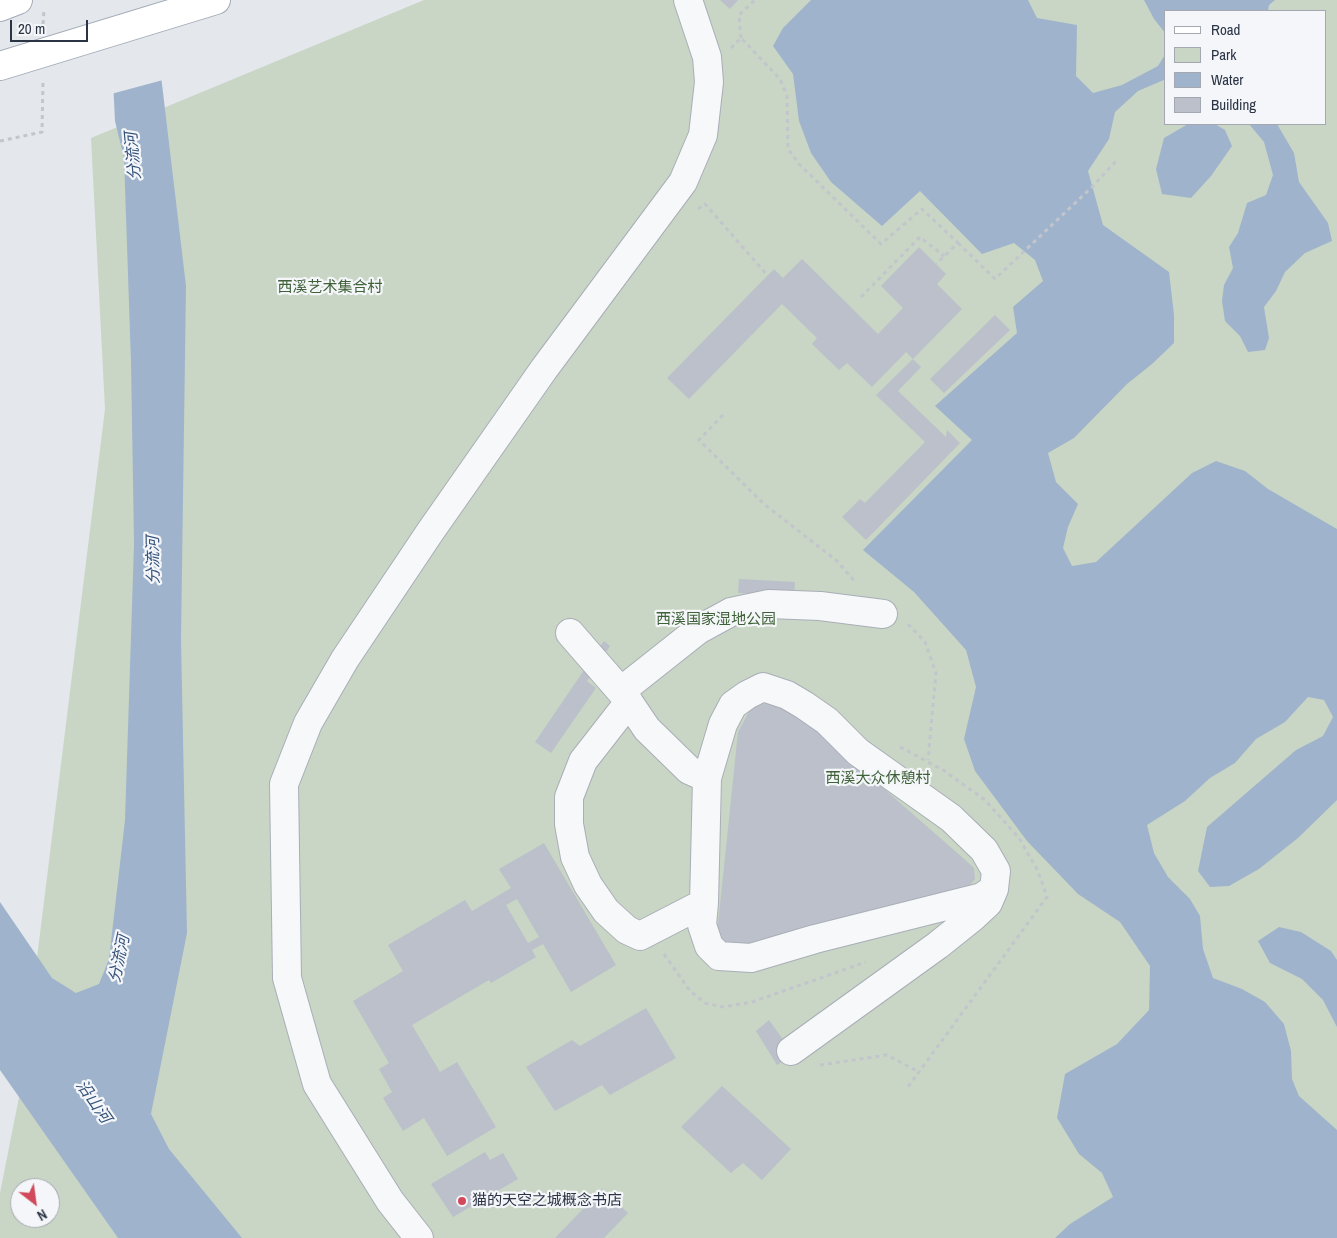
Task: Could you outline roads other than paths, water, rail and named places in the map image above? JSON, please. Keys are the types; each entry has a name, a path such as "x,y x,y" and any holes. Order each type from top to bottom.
{"main road":[{"path":"0,7 18,0"},
{"path":"0,66 184,12 216,0"}],"street":[{"path":"420,1238 390,1201 317,1084 287,978 284,784 308,723 356,643 430,532 544,368 683,182 703,134 709,82 706,56 688,0"},
{"path":"704,903 640,936 627,930 606,911 588,884 575,857 569,824 569,797 583,762 625,697 698,630 732,612 770,604 820,606 883,614"},
{"path":"570,633 625,697 647,729 689,770 707,778"},
{"path":"800,1058 957,931 988,903 994,889 996,871 984,850 951,818 858,752 827,721 787,695 764,687 747,695 733,706 723,724 707,778 702,925 709,946 719,956 751,958 815,939 982,897 994,889"}],"water":[{"path":"109,0 152,0 186,286 181,640 187,933 151,1114 169,1149 242,1238 118,1238 0,1070 0,902 52,978 76,993 99,984 109,959 125,820 134,544 131,362 124,158 115,121"},
{"path":"811,0 1028,0 1037,18 1077,25 1076,76 1093,93 1122,85 1158,66 1164,56 1164,80 1138,91 1115,112 1109,139 1088,171 1103,225 1169,272 1174,315 1174,343 1127,384 1074,438 1048,453 1056,482 1078,504 1068,527 1063,548 1072,566 1096,562 1192,473 1216,461 1245,471 1268,489 1337,529 1337,800 1298,838 1259,869 1229,886 1210,887 1198,871 1207,827 1296,750 1323,736 1333,717 1324,700 1308,697 1285,722 1256,739 1235,763 1210,778 1185,801 1147,825 1154,853 1168,877 1190,899 1200,916 1203,949 1213,978 1242,989 1265,1002 1284,1024 1291,1051 1292,1079 1299,1096 1337,1130 1337,1238 1055,1238 1070,1224 1113,1197 1102,1173 1079,1154 1057,1118 1065,1074 1117,1044 1149,1010 1150,966 1120,922 1078,894 1027,841 975,771 964,739 976,687 966,650 914,592 863,550 972,440 935,406 1017,333 1013,307 1043,281 1035,260 1014,243 982,254 920,191 882,226 831,182 811,153 799,121 793,74 773,46 783,28"},
{"path":"1144,0 1275,0 1269,5 1268,10 1164,10 1164,32 1154,19"},
{"path":"1186,125 1217,125 1225,130 1232,146 1211,176 1191,198 1162,194 1156,169 1164,138"},
{"path":"1250,125 1278,125 1294,153 1299,182 1328,223 1332,241 1305,253 1285,272 1276,291 1264,307 1269,338 1265,350 1248,352 1240,336 1225,321 1222,301 1224,285 1233,268 1229,247 1238,233 1247,203 1266,195 1273,175 1264,142"},
{"path":"1279,927 1301,932 1331,951 1337,960 1337,1027 1323,1000 1302,979 1270,963 1258,941"}],"place":[{"name":"猫的天空之城概念书店","path":"462,1201"}],"water label":[{"name":"分流河","path":"134,156"},
{"name":"分流河","path":"154,560"},
{"name":"分流河","path":"120,959"},
{"name":"沿山河","path":"93,1102"}],"park label":[{"name":"西溪艺术集合村","path":"330,288"},
{"name":"西溪国家湿地公园","path":"716,620"},
{"name":"西溪大众休憩村","path":"878,779"}]}
